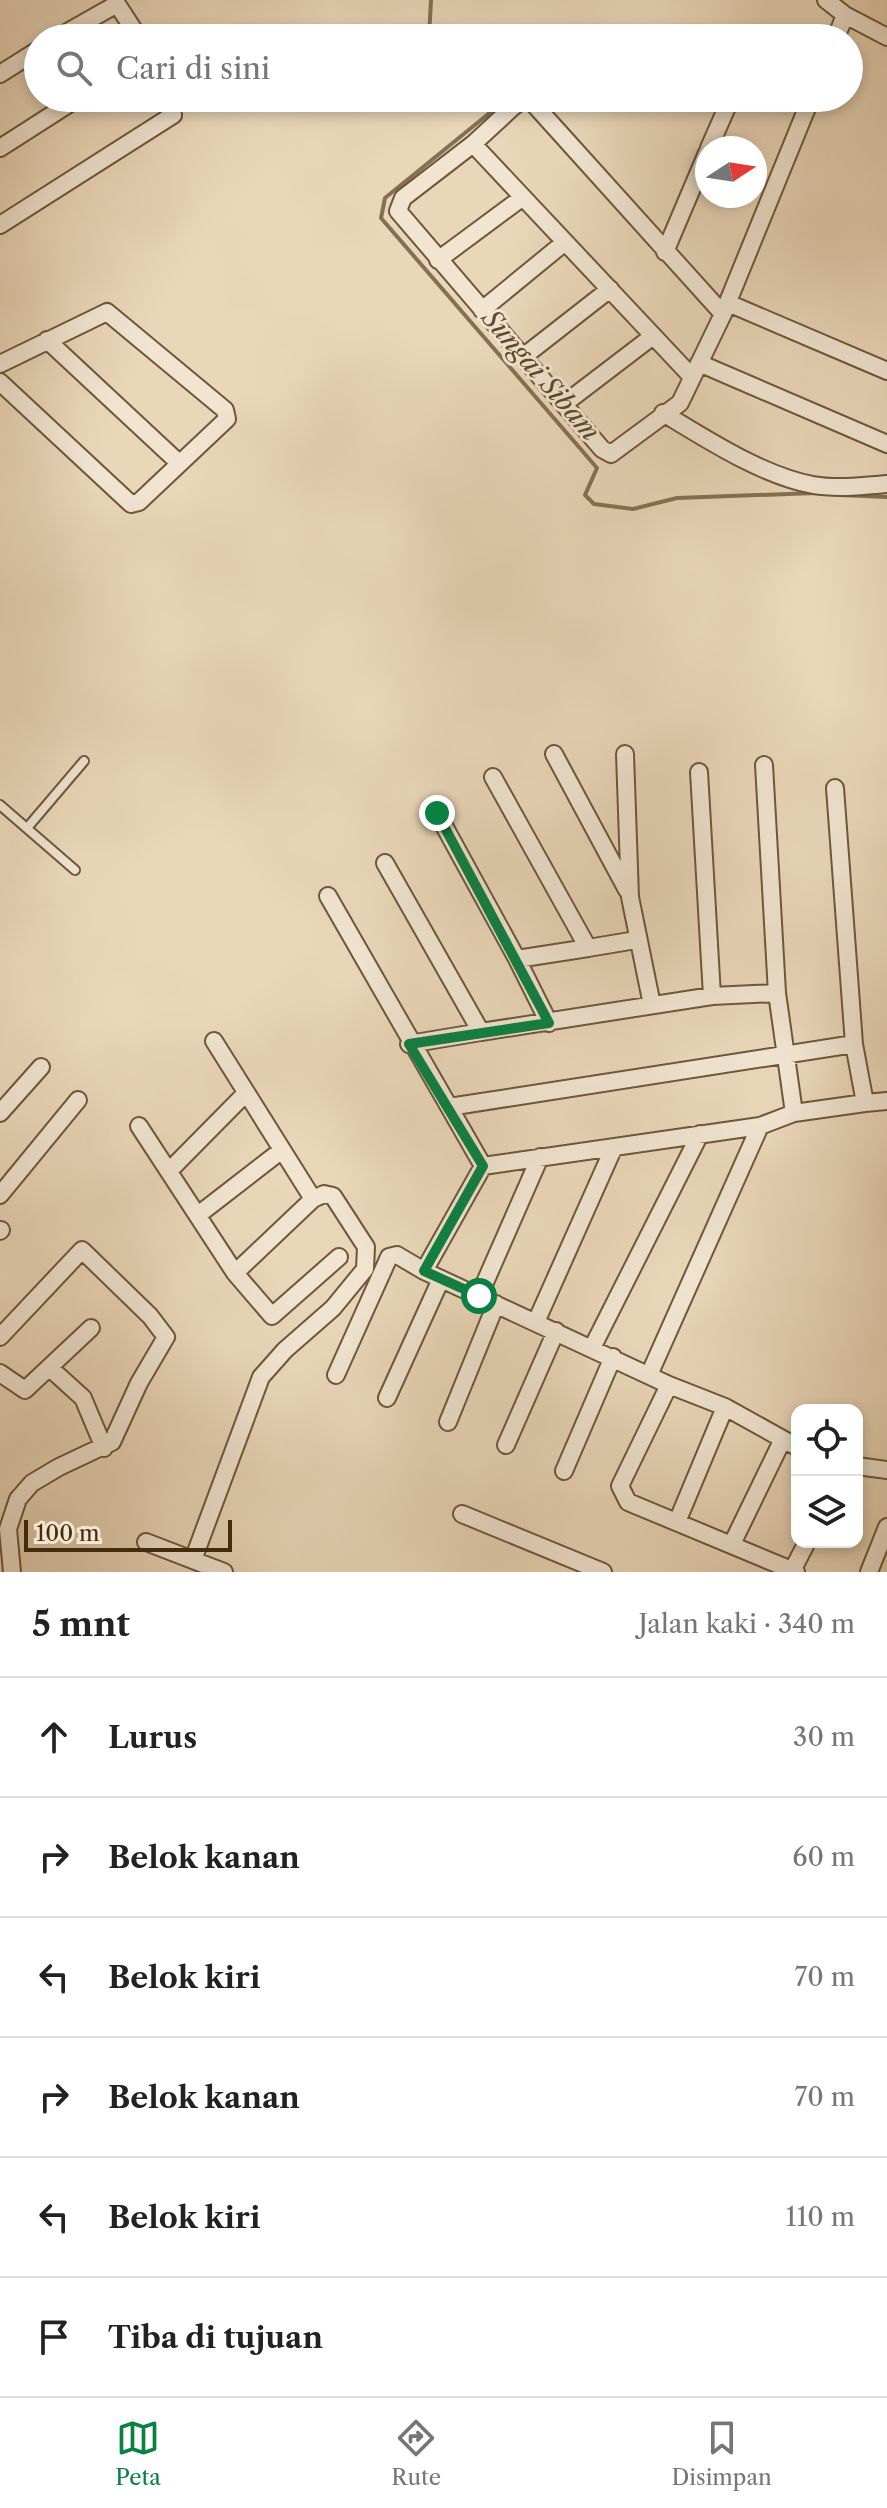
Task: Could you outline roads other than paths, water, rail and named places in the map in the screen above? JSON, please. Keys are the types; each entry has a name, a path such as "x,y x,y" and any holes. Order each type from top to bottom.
{"street":[{"path":"826,0 862,24"},
{"path":"82,24 117,4 130,24"},
{"path":"841,24 845,15"},
{"path":"863,24 887,37"},
{"path":"0,74 24,59"},
{"path":"0,148 56,112"},
{"path":"0,225 173,115 172,112"},
{"path":"508,112 473,144 403,198 398,211 602,449 611,454 680,403 726,308 805,112"},
{"path":"541,112 665,252 726,308 887,371"},
{"path":"715,136 725,112"},
{"path":"473,144 653,336 696,370 887,444"},
{"path":"665,252 695,182"},
{"path":"438,260 523,197"},
{"path":"482,310 565,242"},
{"path":"523,357 610,289"},
{"path":"0,364 101,312 112,314 225,410 227,419 139,502 131,504 0,382"},
{"path":"564,404 653,336"},
{"path":"47,340 179,463"},
{"path":"663,413 710,442 793,480 839,487 887,484"},
{"path":"554,754 630,897"},
{"path":"625,754 630,897 636,940 652,1005"},
{"path":"764,765 777,993 794,1113"},
{"path":"699,772 712,996"},
{"path":"493,777 588,948"},
{"path":"835,788 854,1044 865,1103"},
{"path":"437,813 549,1023"},
{"path":"385,863 481,1032"},
{"path":"328,896 409,1044 483,1166"},
{"path":"517,959 636,940"},
{"path":"409,1044 712,996 777,993"},
{"path":"214,1041 313,1199"},
{"path":"449,1107 854,1044"},
{"path":"0,1113 41,1067"},
{"path":"169,1171 245,1094"},
{"path":"0,1195 78,1100"},
{"path":"483,1166 760,1126 794,1113 887,1101"},
{"path":"139,1126 235,1273 272,1316 339,1257"},
{"path":"649,1375 760,1126"},
{"path":"592,1348 700,1134"},
{"path":"536,1322 614,1147"},
{"path":"198,1215 282,1150"},
{"path":"479,1296 540,1157"},
{"path":"424,1271 483,1166"},
{"path":"193,1560 261,1377 285,1350 333,1308 365,1269 366,1247 333,1196 324,1194 313,1199 235,1273"},
{"path":"0,1337 6,1317 82,1250 165,1331 166,1337 134,1393 118,1434 104,1448 59,1467 24,1490 9,1517 12,1572"},
{"path":"336,1375 389,1257 397,1255 424,1271 669,1385 725,1407 790,1444 732,1544"},
{"path":"387,1398 441,1279"},
{"path":"448,1422 496,1304"},
{"path":"0,1373 25,1390 51,1369 91,1328"},
{"path":"506,1445 556,1331"},
{"path":"564,1471 613,1357"},
{"path":"51,1369 83,1398 104,1448"},
{"path":"669,1385 620,1486 628,1502 794,1571 804,1548"},
{"path":"677,1522 725,1407"},
{"path":"863,1467 887,1470"},
{"path":"462,1514 603,1572"},
{"path":"869,1572 887,1527"},
{"path":"146,1542 224,1572"}],"lane":[{"path":"27,828 84,761"},
{"path":"0,805 75,870"}],"waterway":[{"name":"Sungai Sibam","path":"430,24 431,0"},
{"name":"Sungai Sibam","path":"491,112 385,198 381,218 597,468 585,495 594,504 633,509 677,498 816,493"},
{"name":"Sungai Sibam","path":"841,495 887,497"}]}
